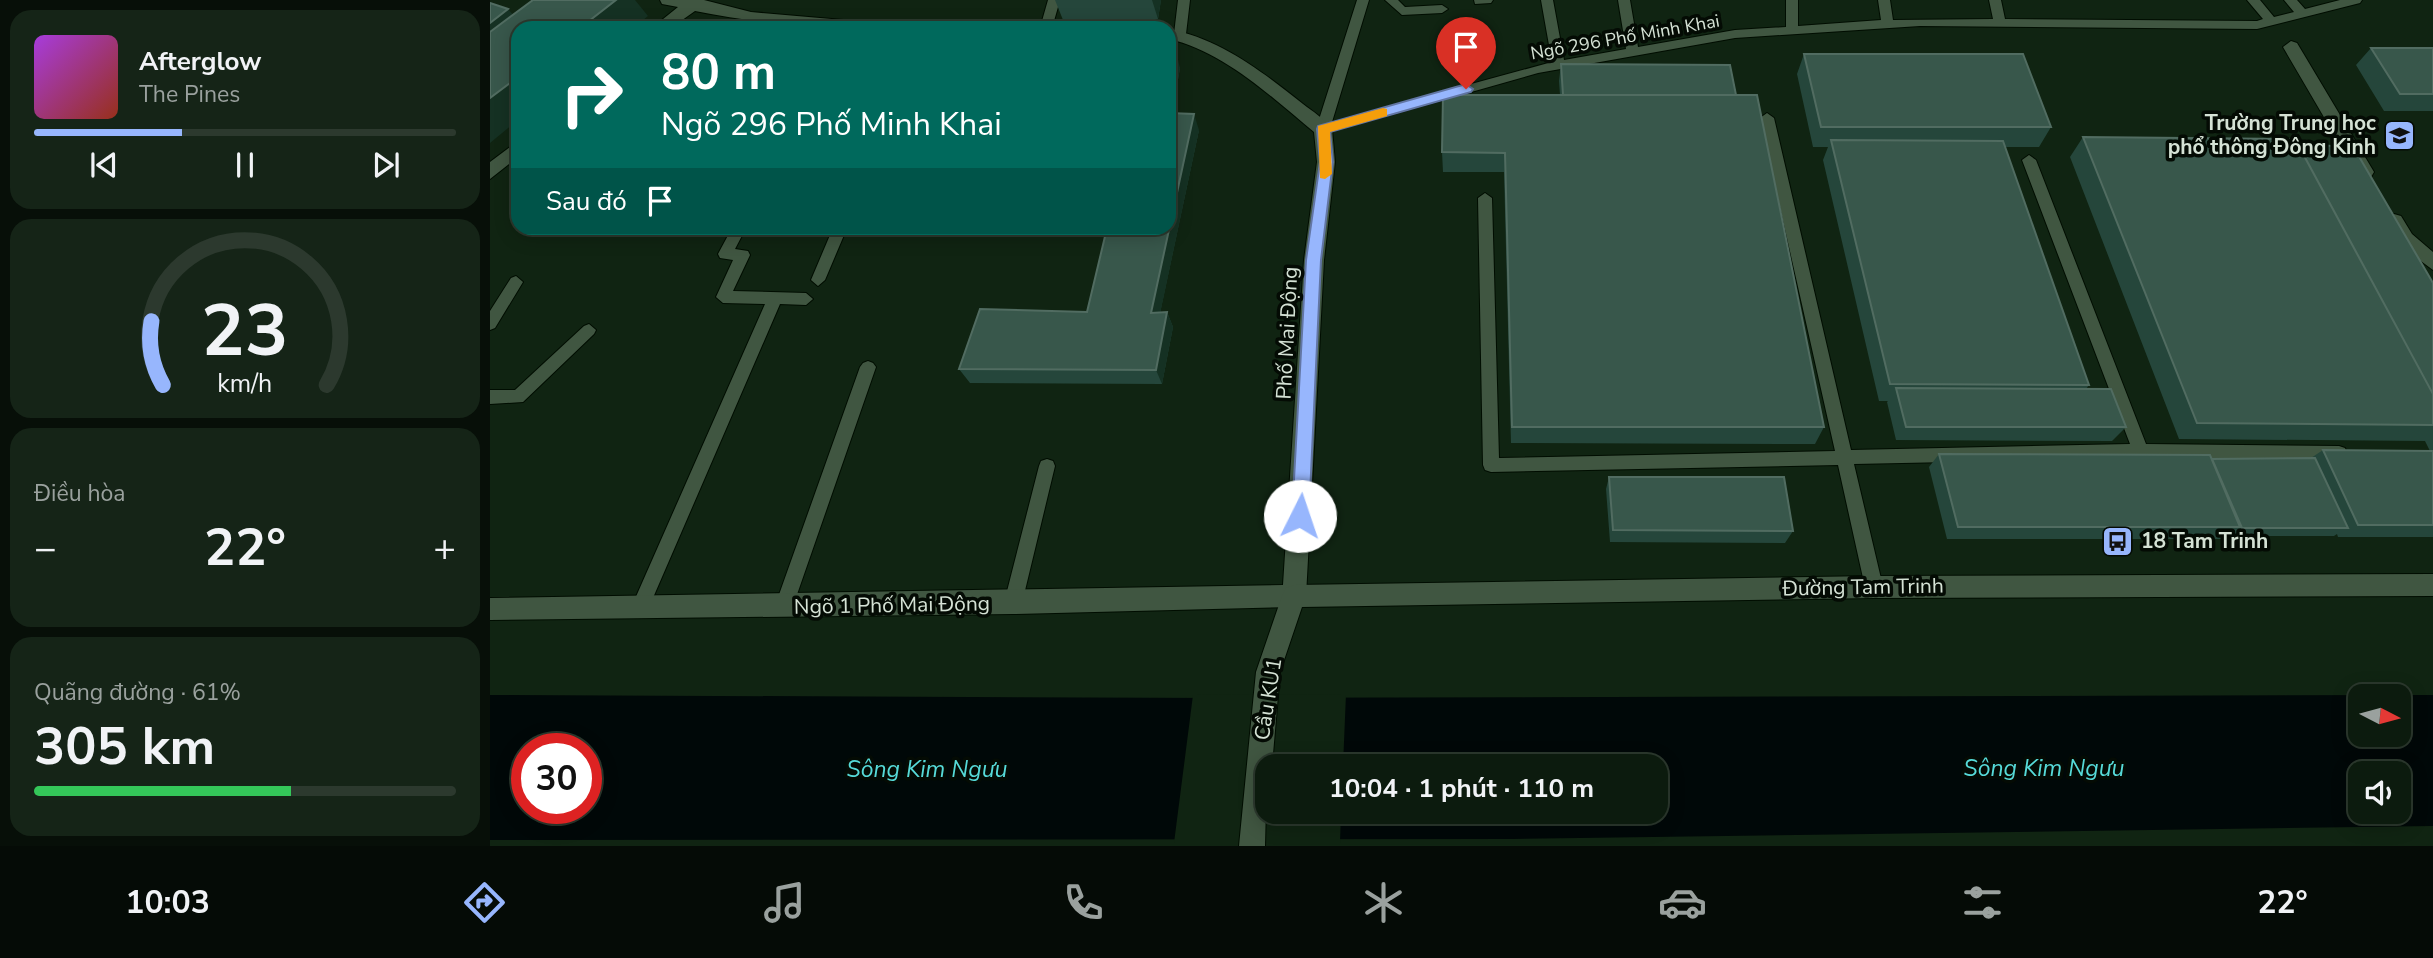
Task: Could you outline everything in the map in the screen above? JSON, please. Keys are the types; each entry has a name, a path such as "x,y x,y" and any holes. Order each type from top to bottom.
{"street":[{"path":"668,0 694,3 770,21"},
{"path":"670,21 694,3"},
{"path":"1176,35 1279,94 1323,129"},
{"path":"2291,47 2405,239 2433,263"},
{"name":"Phố Mai Động","path":"1294,596 1314,260 1326,162 1323,129"},
{"path":"490,172 511,153"},
{"name":"Đường Tam Trinh","path":"1294,596 1874,587 2433,584"},
{"name":"Ngõ 1 Phố Mai Động","path":"490,609 1013,603 1294,596"},
{"name":"Cầu KU1","path":"1252,846 1268,672 1294,596"}],"lane":[{"path":"1048,21 1054,0"},
{"path":"1176,30 1184,0"},
{"path":"1323,129 1363,0"},
{"path":"1391,0 1402,11 1442,9"},
{"path":"1479,1 1488,0"},
{"path":"1547,0 1559,65"},
{"path":"1624,0 1633,52"},
{"path":"1792,0 1792,30"},
{"path":"1884,0 1888,24"},
{"path":"1995,0 2000,23"},
{"path":"2253,0 2272,22"},
{"path":"2290,0 2302,13"},
{"name":"Ngõ 296 Phố Minh Khai","path":"1323,129 1559,65 1735,34 1888,24 2257,25 2356,0"},
{"path":"1767,118 1874,587"},
{"path":"2029,160 2141,450"},
{"path":"1485,198 1491,465 2141,450 2358,453"},
{"path":"734,235 725,254 743,254 723,297 806,299"},
{"path":"818,279 837,235"},
{"path":"490,324 516,282"},
{"path":"640,608 775,298"},
{"path":"490,397 518,397 589,330"},
{"path":"784,606 868,367"},
{"path":"1013,603 1047,466"}],"water":[{"name":"Sông Kim Ngưu","path":"490,695 1216,698 2348,695 2348,747 2412,747 2412,695 2433,695 2433,826 1511,839 490,840"}],"pier":[{"path":"1346,694 1344,754 1255,754 1255,824 1341,824 1340,843 1174,843 1193,695"}],"building":[{"path":"533,0 616,0 589,21 511,21 511,82 490,98 490,32"},
{"path":"490,3 508,9 490,23"},
{"path":"2371,48 2433,48 2433,94 2400,94"},
{"path":"1804,54 2023,54 2051,127 1821,127"},
{"path":"1561,64 1730,65 1736,95 1563,95"},
{"path":"1443,95 1757,95 1824,427 1512,427 1505,153 1442,152"},
{"path":"1176,113 1194,114 1176,197"},
{"path":"2083,137 2295,139 2433,394 2433,425 2197,423"},
{"path":"1831,140 2003,141 2089,385 1890,384"},
{"path":"2297,143 2354,148 2433,283 2433,394"},
{"path":"1105,235 1168,235 1151,313 1167,312 1156,370 959,369 980,309 1087,312"},
{"path":"1896,388 2111,389 2126,427 1906,427"},
{"path":"2323,450 2433,451 2433,525 2358,525"},
{"path":"1939,454 2210,455 2240,527 1958,527"},
{"path":"2315,458 2348,528 2242,528 2212,459"},
{"path":"1609,477 1784,477 1793,531 1613,530"}],"slow traffic":[{"path":"1325,174 1323,129 1383,112"}],"place":[{"name":"Trường Trung học phổ thông Đông Kinh","path":"2399,135"},
{"name":"18 Tam Trinh","path":"2118,541"}],"route":[{"path":"1300,516 1314,260 1326,162 1323,129 1466,89"}]}
